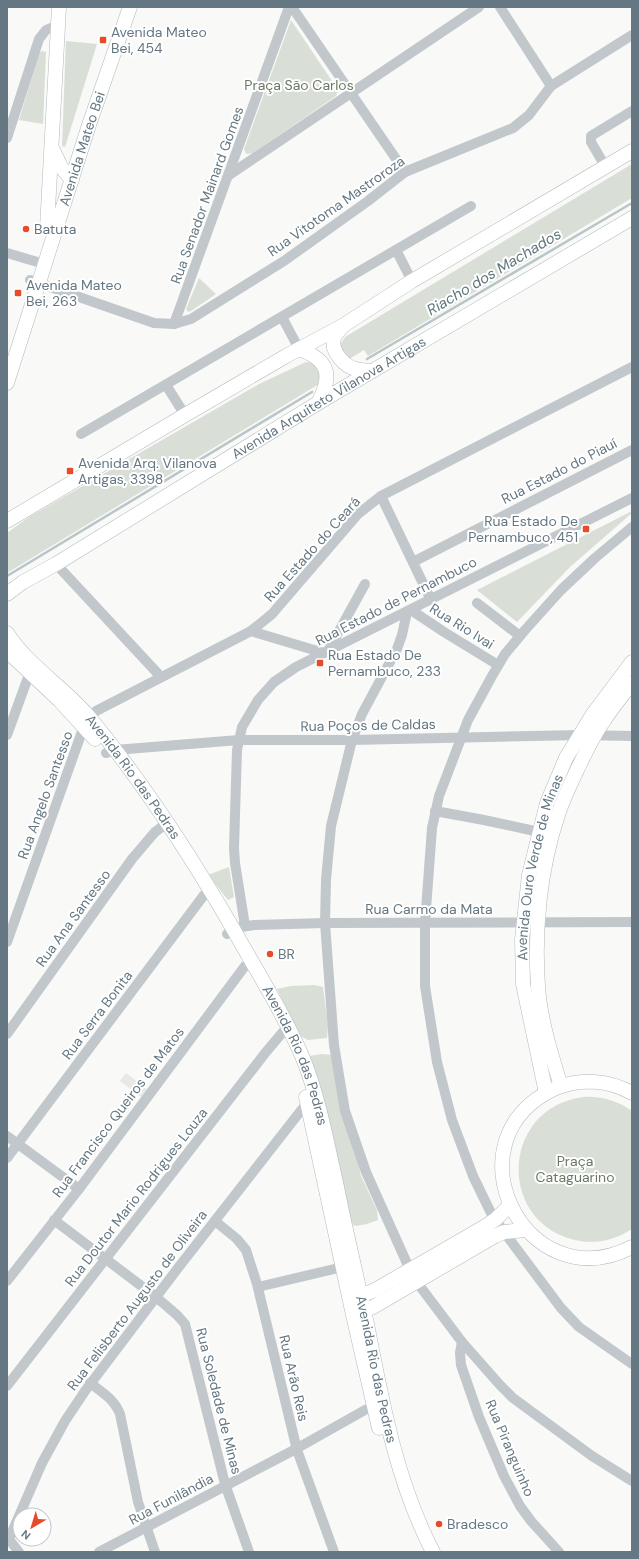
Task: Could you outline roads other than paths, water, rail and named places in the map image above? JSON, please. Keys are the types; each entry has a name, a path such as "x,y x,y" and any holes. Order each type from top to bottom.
{"main road":[{"path":"47,228 59,7"},
{"name":"Avenida Mateo Bei","path":"7,383 34,282 69,176 121,7"},
{"name":"Avenida Mateo Bei","path":"40,263 47,228 89,125 130,7"},
{"path":"52,146 56,159 69,176"},
{"path":"7,521 14,513 344,325 412,280 632,151"},
{"name":"Avenida Arquiteto Vilanova Artigas","path":"7,594 23,582 56,564 318,403 632,218"},
{"name":"Avenida Mateo Bei","path":"7,353 34,282"},
{"path":"344,325 334,339 334,348 337,353 345,363 351,367 357,370 372,371"},
{"path":"299,350 313,355 320,360 326,371 326,388 318,403"},
{"name":"Avenida Rio das Pedras","path":"7,633 32,668 54,695 87,722 111,752 164,825 207,893 235,930 249,964 285,1029 294,1062 323,1123 359,1313 401,1502 424,1552"},
{"name":"Avenida Rio das Pedras","path":"9,654 32,668"},
{"name":"Avenida Ouro Verde de Minas","path":"561,1086 541,1009 538,986 536,938 531,923 529,875 547,803 566,758 592,714 632,662"},
{"name":"Avenida Ouro Verde de Minas","path":"546,1093 522,984 522,940 531,923 558,814 568,789 595,735 632,683"},
{"path":"632,1092 610,1084 577,1082 561,1086 546,1093 521,1114 512,1128 506,1142 502,1174 510,1205 526,1230 550,1248 579,1257 603,1257 632,1247"},
{"name":"Avenida Rio das Pedras","path":"311,1098 343,1267 356,1298"},
{"path":"359,1313 386,1300 413,1276 496,1219 510,1205"},
{"path":"356,1298 413,1276 504,1232 526,1230"},
{"name":"Avenida Rio das Pedras","path":"378,1404 401,1475 433,1552"}],"street":[{"path":"290,7 405,172"},
{"name":"Rua Senador Mainard Gomes","path":"174,324 290,7"},
{"path":"229,175 480,7"},
{"path":"500,7 551,86"},
{"path":"7,138 39,39 46,30 58,25"},
{"name":"Rua Vitotoma Mastroroza","path":"174,324 191,319 284,261 368,201 405,172 513,128 529,115 551,86 632,34"},
{"path":"606,166 591,142 591,136 632,111"},
{"path":"81,434 471,206"},
{"path":"396,250 412,280"},
{"path":"7,253 40,263"},
{"path":"34,282 154,323 174,324"},
{"path":"282,317 299,350"},
{"name":"Rua Estado do Ceará","path":"87,722 102,707 251,631 272,614 358,514 381,496 632,367"},
{"path":"166,385 185,415"},
{"name":"Rua Estado do Piauí","path":"413,562 632,450"},
{"path":"381,496 431,600"},
{"name":"Rua Estado de Pernambuco","path":"235,930 235,863 233,836 237,750 242,727 249,714 258,700 274,682 296,667 632,498"},
{"path":"632,527 595,558 561,590 520,636 498,665 468,720 439,796 432,828 424,923 425,986 438,1062 445,1098 473,1176 504,1232 561,1308 575,1322 632,1364"},
{"path":"56,564 162,677"},
{"path":"251,631 326,652 365,584"},
{"path":"477,602 520,636"},
{"path":"409,611 397,649 362,714 352,740 331,826 326,880 325,923 334,1045 345,1111 366,1172 413,1276 462,1342 512,1398 592,1456 632,1481"},
{"name":"Rua Rio Ivai","path":"409,611 498,665"},
{"path":"7,734 32,668"},
{"name":"Rua Angelo Santesso","path":"7,942 87,722"},
{"name":"Rua Poços de Caldas","path":"111,752 239,740 352,740 580,735 632,736"},
{"path":"436,811 539,832"},
{"name":"Rua Ana Santesso","path":"7,1034 132,859 147,840 164,825"},
{"name":"Rua Serra Bonita","path":"7,1158 207,893"},
{"name":"Rua Carmo da Mata","path":"235,930 325,923 632,922"},
{"name":"Rua Francisco Queiros de Matos","path":"7,1281 79,1189 249,964"},
{"name":"Rua Doutor Mario Rodrigues Louza","path":"7,1386 285,1029"},
{"name":"Rua Felisberto Augusto de Oliveira","path":"8,1538 42,1463 65,1421 90,1383 311,1098"},
{"path":"7,1136 79,1189"},
{"name":"Rua Soledade de Minas","path":"54,1220 156,1297 182,1320 188,1330 225,1486 249,1552"},
{"name":"Rua Arão Reis","path":"215,1221 246,1250 258,1287 296,1448 334,1552"},
{"path":"258,1287 343,1267"},
{"name":"Rua Piranguinho","path":"462,1342 460,1353 461,1365 504,1476 524,1513 559,1552"},
{"path":"90,1383 116,1404 120,1414 138,1502 155,1552"},
{"name":"Rua Funilândia","path":"99,1552 378,1404"},
{"path":"8,1538 19,1552"}],"waterway":[{"name":"Riacho dos Machados","path":"367,359 632,203"},
{"name":"Riacho dos Machados","path":"7,576 312,392"}],"place":[{"name":"Avenida Mateo Bei, 454","path":"103,40"},
{"name":"Batuta","path":"26,229"},
{"name":"Avenida Mateo Bei, 263","path":"18,293"},
{"name":"Avenida Arq. Vilanova Artigas, 3398","path":"70,471"},
{"name":"Rua Estado De Pernambuco, 451","path":"586,529"},
{"name":"Rua Estado De Pernambuco, 233","path":"320,663"},
{"name":"BR","path":"270,954"},
{"name":"Bradesco","path":"439,1524"}],"park label":[{"name":"Praça São Carlos","path":"299,85"},
{"name":"Praça Cataguarino","path":"575,1170"}]}
